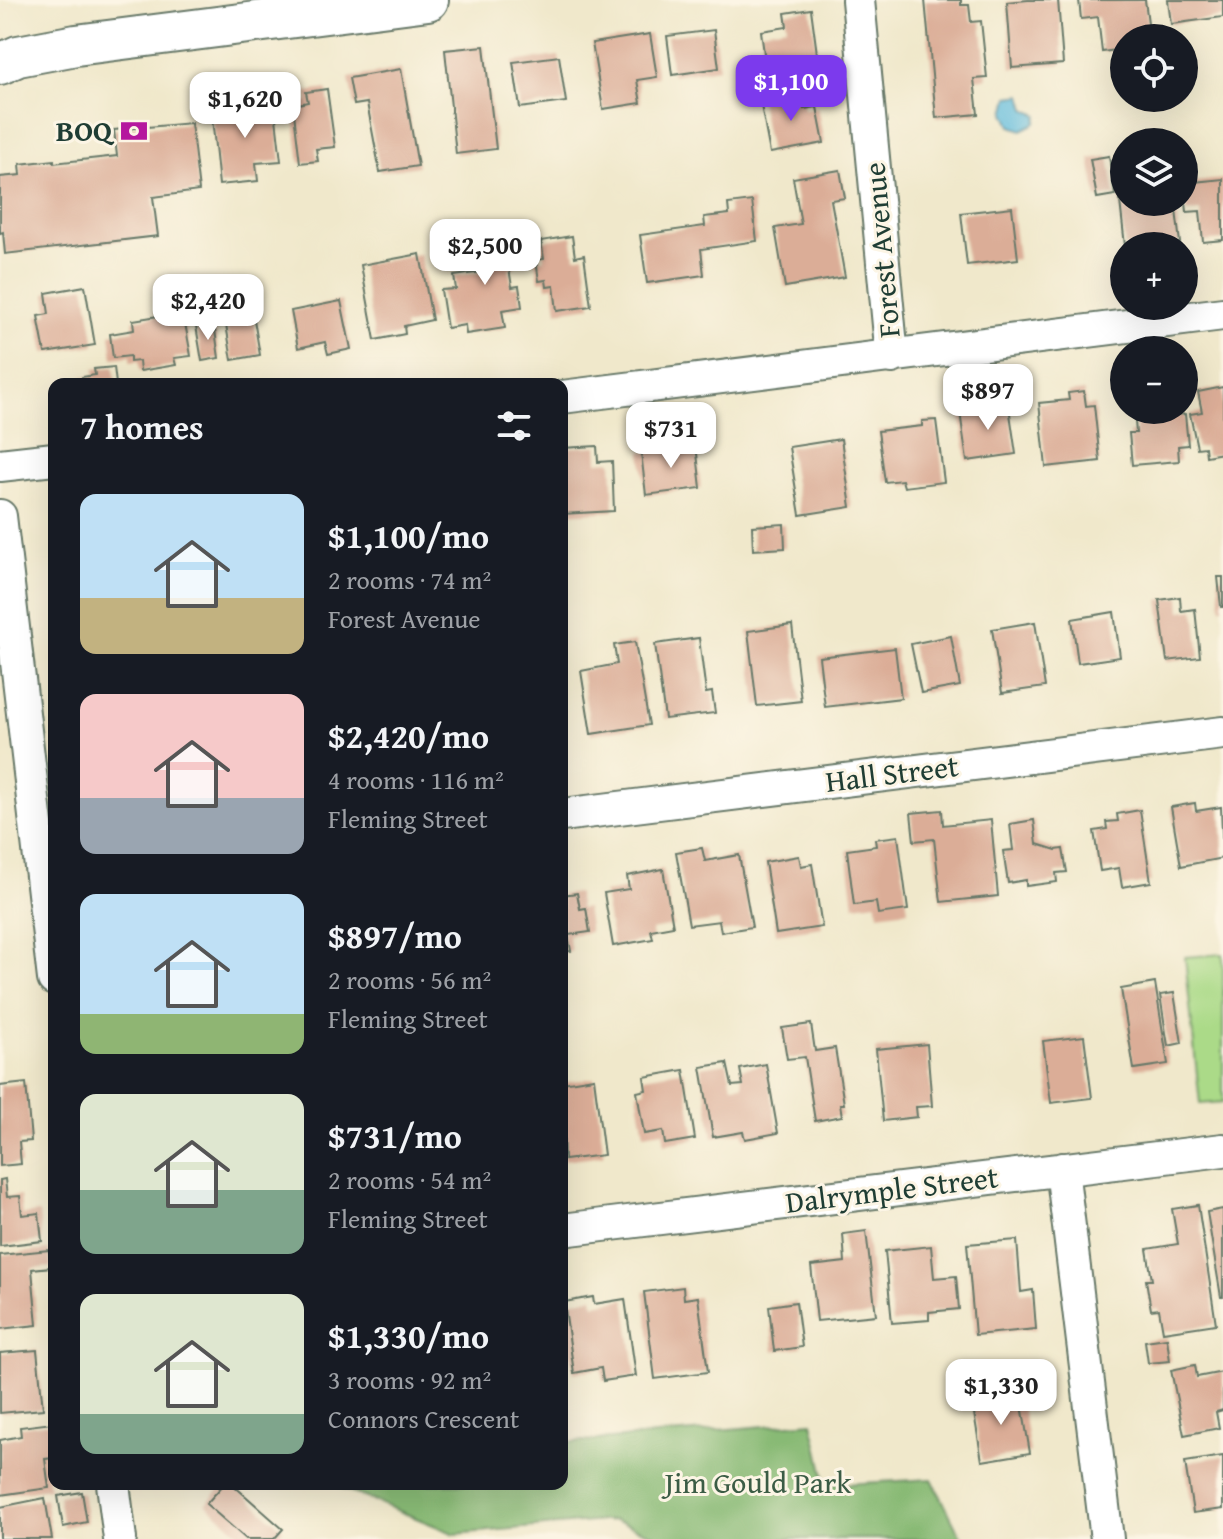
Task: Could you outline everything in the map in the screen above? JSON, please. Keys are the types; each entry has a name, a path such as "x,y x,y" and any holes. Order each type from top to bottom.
{"street":[{"path":"0,64 18,56 76,45 428,0"},
{"name":"Forest Avenue","path":"858,0 892,357"},
{"path":"0,38 76,45"},
{"path":"568,396 1223,314"},
{"path":"0,465 48,460"},
{"path":"0,516 48,878"},
{"name":"Hall Street","path":"568,814 1223,733"},
{"name":"Dalrymple Street","path":"568,1229 1223,1150"},
{"path":"1062,1169 1107,1539"},
{"path":"114,1490 120,1539"}],"green space":[{"path":"1223,954 1223,1102 1200,1104 1185,957"},
{"name":"Jim Gould Park","path":"812,1422 826,1485 932,1479 962,1539 665,1539 614,1520 455,1534 348,1490 568,1490 568,1442"}],"water":[{"path":"1022,95 1026,109 1038,115 1036,123 1022,130 1011,126 1005,113 1009,97"}],"building":[{"path":"925,0 961,0 961,5 969,5 971,22 981,21 987,78 974,79 978,114 936,118"},
{"path":"1058,0 1063,64 1012,68 1007,2"},
{"path":"1079,0 1145,0 1148,24 1110,24 1110,51 1102,52 1098,17 1081,19"},
{"path":"1168,0 1223,0 1223,17 1171,24"},
{"path":"811,9 820,76 768,83 761,31 787,27 785,13"},
{"path":"714,30 719,68 672,75 667,36"},
{"path":"650,34 657,77 637,80 641,103 603,109 592,43"},
{"path":"484,46 496,149 456,154 445,50"},
{"path":"559,56 566,102 520,108 513,62"},
{"path":"401,69 418,166 380,172 367,103 354,105 349,78"},
{"path":"327,89 335,147 316,149 318,161 300,163 293,105 308,102 306,92"},
{"path":"801,93 804,109 817,107 824,143 770,153 760,100"},
{"path":"274,101 281,161 256,163 258,181 219,185 211,108"},
{"path":"191,123 199,191 153,197 158,236 5,254 3,232 0,233 0,177 21,175 20,164 117,156 114,130"},
{"path":"1109,156 1110,196 1097,198 1090,159"},
{"path":"840,170 845,198 831,200 845,277 785,287 775,228 801,224 793,178"},
{"path":"1223,179 1223,240 1203,242 1198,211 1198,182"},
{"path":"752,201 757,241 701,249 704,275 647,283 640,235 705,226 704,217 729,214 728,204"},
{"path":"1012,207 1018,259 967,265 961,213"},
{"path":"1122,216 1177,216 1179,232 1123,232"},
{"path":"509,226 515,267 509,268 512,287 519,286 522,307 502,310 505,328 466,334 465,325 447,328 441,290 456,289 454,276 483,272 478,231"},
{"path":"572,236 575,257 584,255 591,306 557,311 554,286 547,287 546,280 539,281 536,260 544,259 541,241"},
{"path":"420,254 432,320 404,326 405,334 375,340 361,265"},
{"path":"85,286 95,345 45,353 38,316 49,314 46,293"},
{"path":"249,290 260,355 232,360 221,295"},
{"path":"341,301 351,349 328,354 325,342 298,348 291,311"},
{"path":"183,312 191,356 174,358 176,365 140,371 139,361 130,362 130,356 113,358 110,334 134,330 133,320"},
{"path":"214,323 219,358 202,361 196,326"},
{"path":"114,367 115,378 82,378 95,375 94,369"},
{"path":"1223,387 1223,453 1206,456 1205,447 1197,448 1192,424 1198,424 1198,413 1202,412 1198,392"},
{"path":"1084,391 1086,406 1094,405 1100,461 1046,467 1039,403 1069,400 1068,393"},
{"path":"1008,400 1016,454 967,461 960,412 991,407 990,402"},
{"path":"936,420 944,482 904,487 902,480 885,482 878,431 922,426 922,421"},
{"path":"1135,424 1186,424 1188,445 1178,446 1179,461 1132,465 1129,433 1136,433"},
{"path":"841,439 851,507 800,515 789,447"},
{"path":"696,445 701,488 646,495 641,452"},
{"path":"597,446 598,462 612,461 614,511 568,514 568,448"},
{"path":"784,524 785,548 753,550 752,526"},
{"path":"1218,577 1223,577 1223,607 1221,607"},
{"path":"1180,597 1181,611 1195,609 1200,657 1167,661 1159,600"},
{"path":"1114,612 1120,657 1078,663 1072,619"},
{"path":"1035,622 1045,687 1002,693 992,629"},
{"path":"792,625 801,701 757,706 748,631"},
{"path":"951,636 960,686 921,693 911,644"},
{"path":"699,638 706,693 712,692 715,713 665,719 655,644"},
{"path":"635,642 649,725 591,734 581,671 617,664 614,645"},
{"path":"895,648 901,698 825,707 819,657"},
{"path":"1195,803 1196,811 1221,807 1223,858 1181,866 1171,807"},
{"path":"942,810 943,825 991,820 998,896 941,902 934,839 914,841 911,813"},
{"path":"1140,810 1151,882 1122,887 1119,868 1100,871 1094,831 1107,829 1106,822 1118,821 1117,814"},
{"path":"1034,820 1037,844 1063,849 1067,872 1056,873 1057,882 1026,886 1026,880 1008,883 1003,851 1013,850 1010,824"},
{"path":"898,836 908,910 878,914 876,902 854,905 847,850 876,846 875,839"},
{"path":"702,848 705,861 739,855 752,927 721,932 719,921 689,925 676,852"},
{"path":"799,856 801,866 812,864 822,927 776,934 765,862"},
{"path":"663,869 673,926 651,930 653,939 613,946 604,893 629,889 627,876"},
{"path":"577,893 580,909 586,908 590,932 568,935 568,894"},
{"path":"1155,983 1168,1064 1134,1069 1121,989"},
{"path":"1174,993 1182,1043 1168,1046 1160,995"},
{"path":"811,1024 815,1051 835,1048 844,1104 840,1104 842,1116 815,1121 805,1057 787,1059 782,1028"},
{"path":"1084,1036 1092,1098 1051,1103 1043,1041"},
{"path":"927,1044 932,1106 916,1107 917,1117 883,1121 876,1049"},
{"path":"727,1063 732,1086 743,1085 740,1069 766,1064 778,1133 745,1139 743,1132 713,1137 701,1067"},
{"path":"684,1070 695,1139 665,1144 663,1131 644,1134 637,1092 646,1090 644,1077"},
{"path":"594,1078 604,1155 568,1160 568,1082"},
{"path":"26,1083 31,1141 19,1142 21,1164 0,1166 0,1086"},
{"path":"5,1179 7,1197 20,1196 22,1215 39,1213 42,1241 0,1246 0,1180"},
{"path":"1198,1205 1216,1324 1163,1332 1159,1309 1151,1310 1146,1280 1152,1280 1147,1249 1178,1244 1172,1209"},
{"path":"1223,1209 1223,1297 1221,1297 1207,1212"},
{"path":"866,1231 876,1315 817,1321 811,1266 845,1262 843,1234"},
{"path":"1017,1240 1021,1292 1033,1290 1036,1329 975,1335 967,1244"},
{"path":"931,1246 934,1278 956,1276 959,1309 929,1312 929,1320 892,1323 885,1251"},
{"path":"48,1250 48,1267 32,1269 37,1325 0,1329 0,1255"},
{"path":"683,1287 684,1299 698,1297 708,1372 655,1379 644,1292"},
{"path":"593,1297 594,1304 625,1299 636,1376 603,1381 601,1368 574,1373 568,1330 568,1301"},
{"path":"796,1302 802,1347 774,1351 769,1306"},
{"path":"1167,1338 1170,1361 1148,1363 1145,1341"},
{"path":"37,1350 43,1409 0,1413 0,1353"},
{"path":"1195,1365 1197,1377 1223,1372 1223,1410 1216,1412 1219,1428 1184,1435 1171,1370"},
{"path":"1020,1393 1030,1453 982,1461 972,1401"},
{"path":"48,1424 48,1459 45,1459 48,1488 0,1495 0,1440 21,1436 20,1427"},
{"path":"1223,1456 1223,1509 1193,1513 1185,1462"},
{"path":"219,1490 239,1490 283,1529 274,1539 246,1539 206,1504"},
{"path":"82,1492 87,1522 63,1527 58,1496"},
{"path":"45,1498 52,1539 0,1539 0,1507"}],"place":[{"name":"BOQ","path":"134,131"}]}
